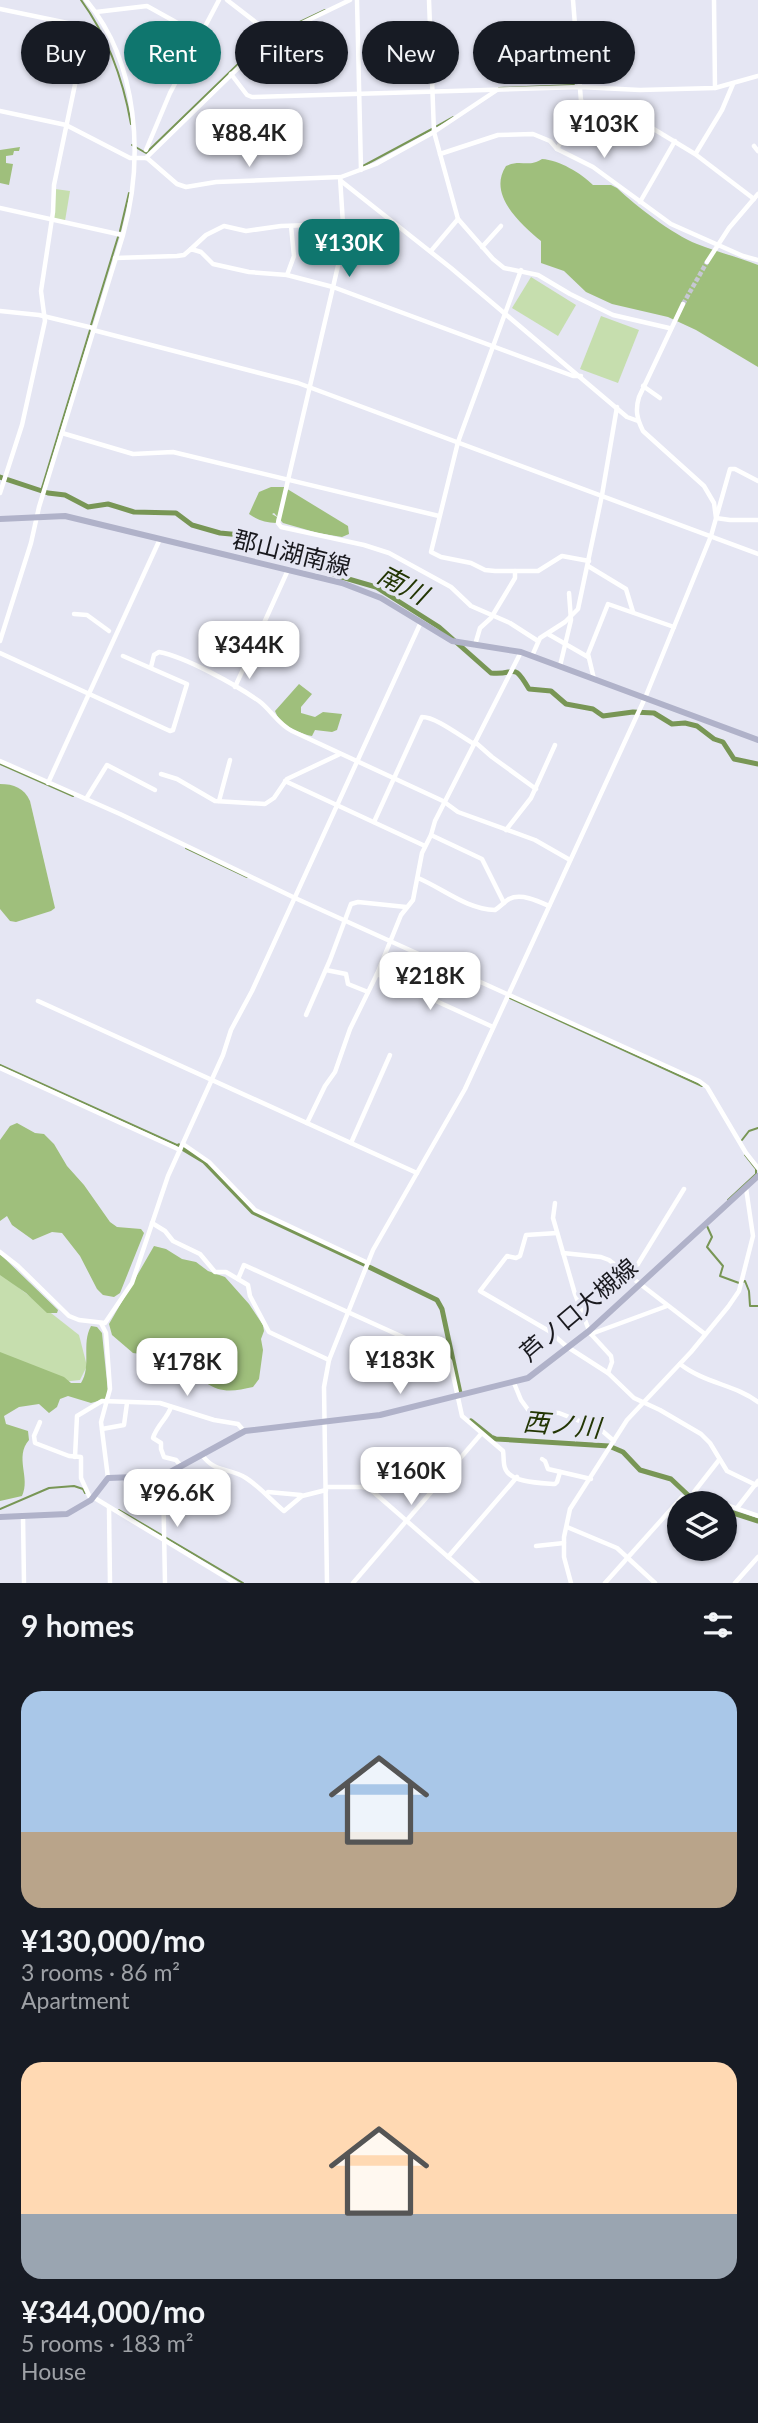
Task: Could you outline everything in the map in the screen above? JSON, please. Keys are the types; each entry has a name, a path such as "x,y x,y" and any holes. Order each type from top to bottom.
{"main road":[{"name":"郡山湖南線","path":"0,519 38,515 65,516 368,592 452,641 521,652 758,740"},
{"name":"芦ノ口大槻線","path":"108,1478 163,1476 244,1432 380,1415 528,1378 590,1333 638,1284 758,1176"},
{"path":"0,1517 67,1514 92,1499 108,1478"}],"street":[{"path":"0,641 133,193 135,143 124,78 109,35 86,0"},
{"path":"208,21 219,0"},
{"path":"227,0 254,21"},
{"path":"306,21 350,0"},
{"path":"357,0 361,170"},
{"path":"429,0 434,132 458,219 501,266 547,280 614,315 669,328"},
{"path":"556,149 580,108 581,101 573,0"},
{"path":"714,0 715,88"},
{"path":"96,12 148,6 174,21"},
{"path":"0,9 87,27 54,185 52,219 41,291 44,317 22,425 0,492"},
{"path":"0,111 66,125 133,158 147,154 235,71"},
{"path":"231,75 247,95 252,97 580,87 640,90 715,88 758,76"},
{"path":"695,153 722,110 733,83"},
{"path":"147,154 175,84"},
{"path":"135,143 177,184 186,187 216,182 340,179 434,132 497,90"},
{"path":"581,101 629,122 652,128 695,153 756,196 717,244 707,262"},
{"path":"440,153 501,134 533,134 593,167 671,224 758,260"},
{"path":"640,202 675,141"},
{"path":"754,146 758,151"},
{"path":"340,179 344,240 277,520 281,527 389,553 451,587 471,606 510,623 538,641"},
{"path":"340,179 505,312 629,419 638,421"},
{"path":"0,208 120,234"},
{"path":"431,251 458,219"},
{"path":"115,258 184,255 206,235 224,226 246,231 344,224"},
{"path":"287,275 295,256 291,226"},
{"path":"482,247 501,226"},
{"path":"191,249 201,252 213,264 249,272 287,275 333,287 573,376 581,376"},
{"path":"521,270 458,442 431,552 471,563 487,571 541,570 564,556 588,564 626,589 634,612"},
{"path":"683,304 643,386 637,404 638,421 643,431 704,486 714,503 716,518"},
{"path":"0,310 93,329 309,386 758,554"},
{"path":"643,386 660,398"},
{"path":"532,656 538,641 578,610 617,407"},
{"path":"62,433 133,454 173,452 439,516"},
{"path":"327,1583 324,1387 329,1360 368,1262 465,1089 645,698 711,536 730,469 758,481"},
{"path":"716,518 758,520"},
{"path":"48,783 160,539"},
{"path":"235,688 288,570"},
{"path":"475,645 480,628 492,616 515,578 515,571"},
{"path":"560,666 571,618 569,593"},
{"path":"594,679 588,657 607,605 674,627"},
{"path":"74,614 87,615 109,631"},
{"path":"0,1252 68,1316 101,1323 107,1320 129,1289 181,1147 231,1030 252,991 421,622"},
{"path":"547,633 588,657"},
{"path":"307,1123 335,1072 350,1029 377,974 401,915 416,892 421,855 435,821 521,652"},
{"path":"0,653 89,695 173,730 188,686 185,682 123,656"},
{"path":"151,667 155,653 169,654 208,671 260,702 284,727 458,812 545,844 570,860"},
{"path":"374,822 423,716 475,743 536,789"},
{"path":"506,830 536,789 555,745"},
{"path":"162,774 219,801 267,804 285,781 341,753"},
{"path":"219,801 230,760"},
{"path":"0,761 703,1084 758,1168"},
{"path":"86,799 107,765 155,790"},
{"path":"285,781 425,846"},
{"path":"431,835 483,860 504,903"},
{"path":"418,878 470,905 492,910 499,909 511,898 526,898 549,906"},
{"path":"306,1014 352,902 407,907"},
{"path":"326,970 346,974 348,984 368,992"},
{"path":"377,974 494,1027"},
{"path":"38,1001 417,1173"},
{"path":"351,1143 390,1055"},
{"path":"0,1068 204,1157 255,1210 368,1262"},
{"path":"571,1583 564,1557 570,1509 627,1420 680,1364 739,1291 755,1245 746,1187"},
{"path":"629,1277 684,1189"},
{"path":"555,1203 553,1218 557,1233 590,1333 611,1356 608,1373"},
{"path":"152,1223 165,1231 173,1241 201,1254 215,1272 226,1272 248,1285 250,1296 269,1332 329,1360"},
{"path":"557,1233 526,1235 519,1257 507,1256 480,1290 550,1331 569,1348 608,1373 625,1391 701,1434 732,1474 757,1483 737,1508 758,1516"},
{"path":"563,1253 605,1258 705,1334"},
{"path":"238,1279 244,1265 448,1357 461,1416 503,1451 506,1471 531,1482 556,1484 559,1472"},
{"path":"590,1333 667,1306"},
{"path":"101,1323 106,1333 110,1389 103,1411 102,1429 108,1478"},
{"path":"680,1364 758,1402"},
{"path":"514,1383 521,1400 529,1410 559,1413 600,1429 612,1445"},
{"path":"75,1457 77,1416 96,1403 107,1401 160,1403 214,1420 238,1424 244,1432"},
{"path":"102,1429 124,1425 127,1403"},
{"path":"171,1406 167,1416 157,1426 153,1438 161,1443 160,1450 164,1457 176,1460 181,1466"},
{"path":"40,1422 34,1436 35,1443 81,1457 81,1478 92,1499 235,1583"},
{"path":"353,1583 481,1434"},
{"path":"202,1455 210,1465 243,1476 267,1492 284,1511 302,1496"},
{"path":"542,1459 547,1469 591,1479"},
{"path":"695,1491 719,1460"},
{"path":"163,1476 165,1583"},
{"path":"447,1557 517,1478"},
{"path":"267,1492 302,1496 326,1489 368,1488 475,1583"},
{"path":"109,1507 110,1583"},
{"path":"605,1583 667,1514"},
{"path":"23,1516 24,1583"},
{"path":"567,1527 613,1546 655,1583"},
{"path":"536,1546 564,1543"},
{"path":"735,1583 758,1557"}],"green space":[{"path":"20,147 13,155 6,156 6,163 13,164 9,185 0,183 0,150"},
{"path":"542,159 569,168 593,185 611,185 617,188 655,219 687,239 758,265 758,367 696,330 668,317 612,304 586,292 564,271 541,263 541,241 509,208 503,198 501,177 506,166 533,163"},
{"path":"55,189 70,191 65,221 54,219"},
{"path":"531,277 576,305 558,336 512,308"},
{"path":"601,316 639,330 618,383 580,369"},
{"path":"271,487 284,487 348,526 349,534 342,537 318,533 283,523 274,513 272,514 277,517 276,523 262,521 249,514 259,492"},
{"path":"299,684 312,694 301,707 301,713 315,717 323,712 342,714 337,730 315,730 312,736 295,730 277,716 275,711"},
{"path":"0,784 18,788 30,801 55,908 16,922 10,921 0,909"},
{"path":"17,1123 35,1133 44,1134 54,1144 67,1166 110,1222 117,1227 141,1229 144,1233 120,1293 114,1297 103,1295 97,1289 80,1256 62,1233 52,1232 33,1240 12,1225 7,1216 0,1221 0,1140 10,1126"},
{"path":"154,1246 166,1249 182,1259 196,1262 208,1271 225,1277 249,1304 264,1331 261,1339 263,1350 259,1379 253,1387 222,1390 205,1382 206,1374 192,1361 133,1353 112,1335 109,1324"},
{"path":"0,1254 58,1310 57,1313 47,1313 26,1293 0,1275"},
{"path":"0,1273 79,1335 87,1366 80,1380 62,1382 0,1361"},
{"path":"91,1326 97,1327 102,1333 108,1392 105,1399 91,1403 68,1396 60,1399 57,1407 49,1413 39,1404 19,1407 4,1416 6,1424 28,1431 29,1440 23,1453 25,1482 22,1496 0,1501 0,1352 64,1377 71,1383 81,1383 86,1369 87,1340"}],"waterway":[{"path":"81,0 91,14 113,59 131,124"},
{"path":"132,145 146,153 264,39 325,10"},
{"path":"499,88 574,85"},
{"path":"437,126 453,117"},
{"path":"363,166 432,129"},
{"path":"120,231 129,193"},
{"path":"91,325 118,237"},
{"path":"41,491 90,330"},
{"name":"南川","path":"0,477 48,493 65,495 88,507 108,504 134,512 176,513 192,525 220,533 241,535 274,554 298,559 338,576 376,587 439,627 491,673 516,672 529,689 551,691 566,704 593,709 603,716 633,712 654,713 672,724 697,726 714,739 723,742 734,759 758,764"},
{"path":"0,764 73,796"},
{"path":"186,848 247,877"},
{"path":"510,998 702,1086"},
{"path":"0,1065 179,1146"},
{"path":"742,1140 749,1131 758,1128"},
{"name":"西ノ川","path":"179,1146 204,1161 253,1212 364,1264"},
{"path":"728,1200 756,1174 756,1169 745,1155"},
{"path":"707,1226 712,1237 707,1247 723,1266 720,1276 739,1283 745,1281 750,1306 758,1306"},
{"name":"西ノ川","path":"369,1267 437,1300 442,1309 460,1393"},
{"name":"西ノ川","path":"471,1421 496,1439 609,1446 623,1452 640,1470 671,1479 684,1491"},
{"path":"0,1509 49,1488 74,1486 83,1489 85,1493"},
{"path":"119,1510 243,1583"},
{"name":"西ノ川","path":"737,1514 758,1521"}],"tunnel":[{"path":"683,304 707,262"}]}
